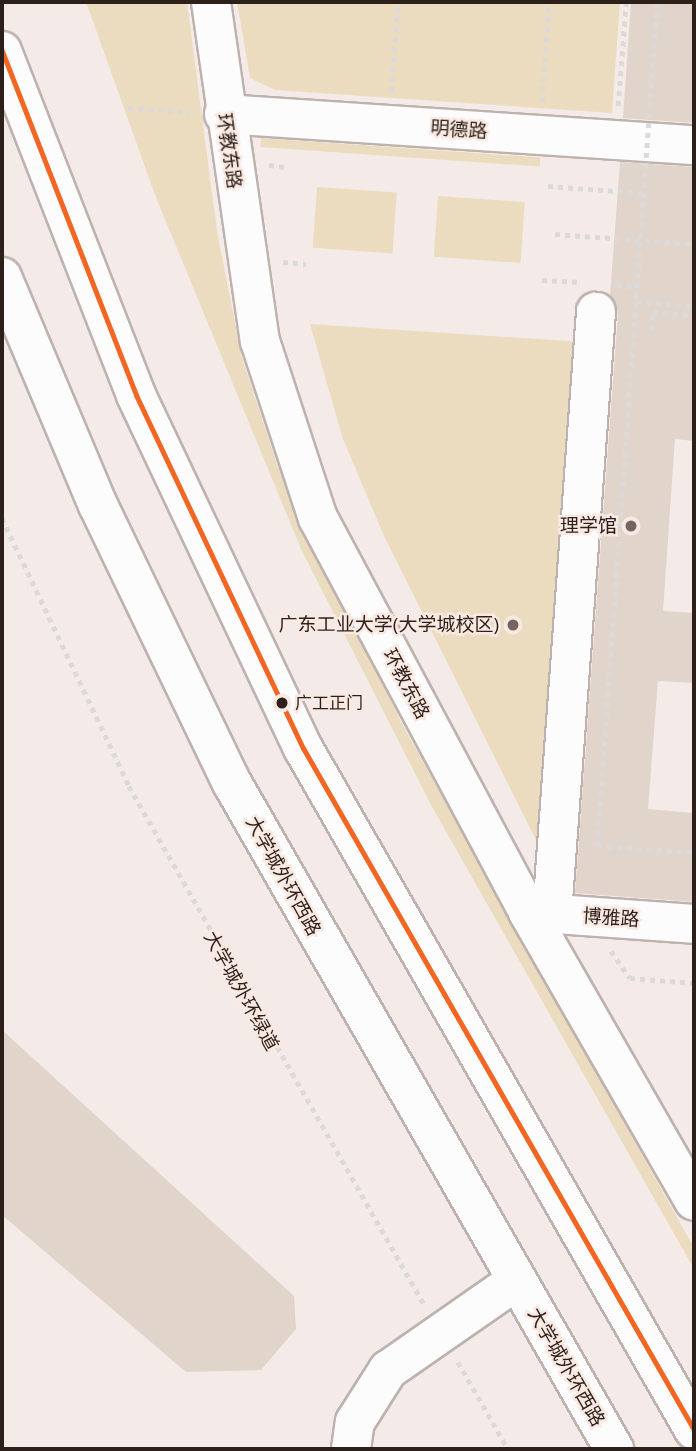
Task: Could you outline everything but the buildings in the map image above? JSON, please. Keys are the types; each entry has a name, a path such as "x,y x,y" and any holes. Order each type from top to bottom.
{"main road":[{"name":"环教东路","path":"211,2 211,113 260,341 318,518 540,913 694,1201"},
{"path":"2,51 141,406 303,748 694,1430"},
{"name":"明德路","path":"211,113 694,145"},
{"name":"大学城外环西路","path":"2,277 98,505 232,783 614,1449"},
{"path":"540,913 596,312"},
{"name":"博雅路","path":"540,913 694,925"},
{"path":"351,1449 355,1422 388,1370 516,1281"}],"path":[{"path":"389,125 398,2"},
{"path":"539,135 549,2"},
{"path":"616,140 626,2"},
{"path":"657,2 597,846 694,852"},
{"path":"128,108 211,113"},
{"path":"548,186 644,192"},
{"path":"555,234 694,244"},
{"path":"542,280 552,281"},
{"path":"636,302 694,306"},
{"path":"651,330 653,312 694,315"},
{"name":"大学城外环绿道","path":"2,518 129,786 508,1449"},
{"path":"607,944 630,978 694,983"}],"shaded area":[{"path":"86,2 187,2 217,231 242,358 277,464 401,722 694,1248 694,1269 431,805 301,549 155,195"},
{"path":"237,2 620,2 612,113 275,90 250,78"},
{"path":"261,138 540,158 540,167 260,147"},
{"path":"317,187 397,193 393,253 313,248"},
{"path":"438,196 525,202 521,263 434,257"},
{"path":"310,324 583,342 544,856 384,536 343,439"}],"transit line":[{"path":"2,51 136,395 303,748 694,1430"}],"place":[{"name":"理学馆","path":"631,526"},
{"name":"广东工业大学(大学城校区)","path":"513,625"},
{"name":"广工正门","path":"282,703"}]}
